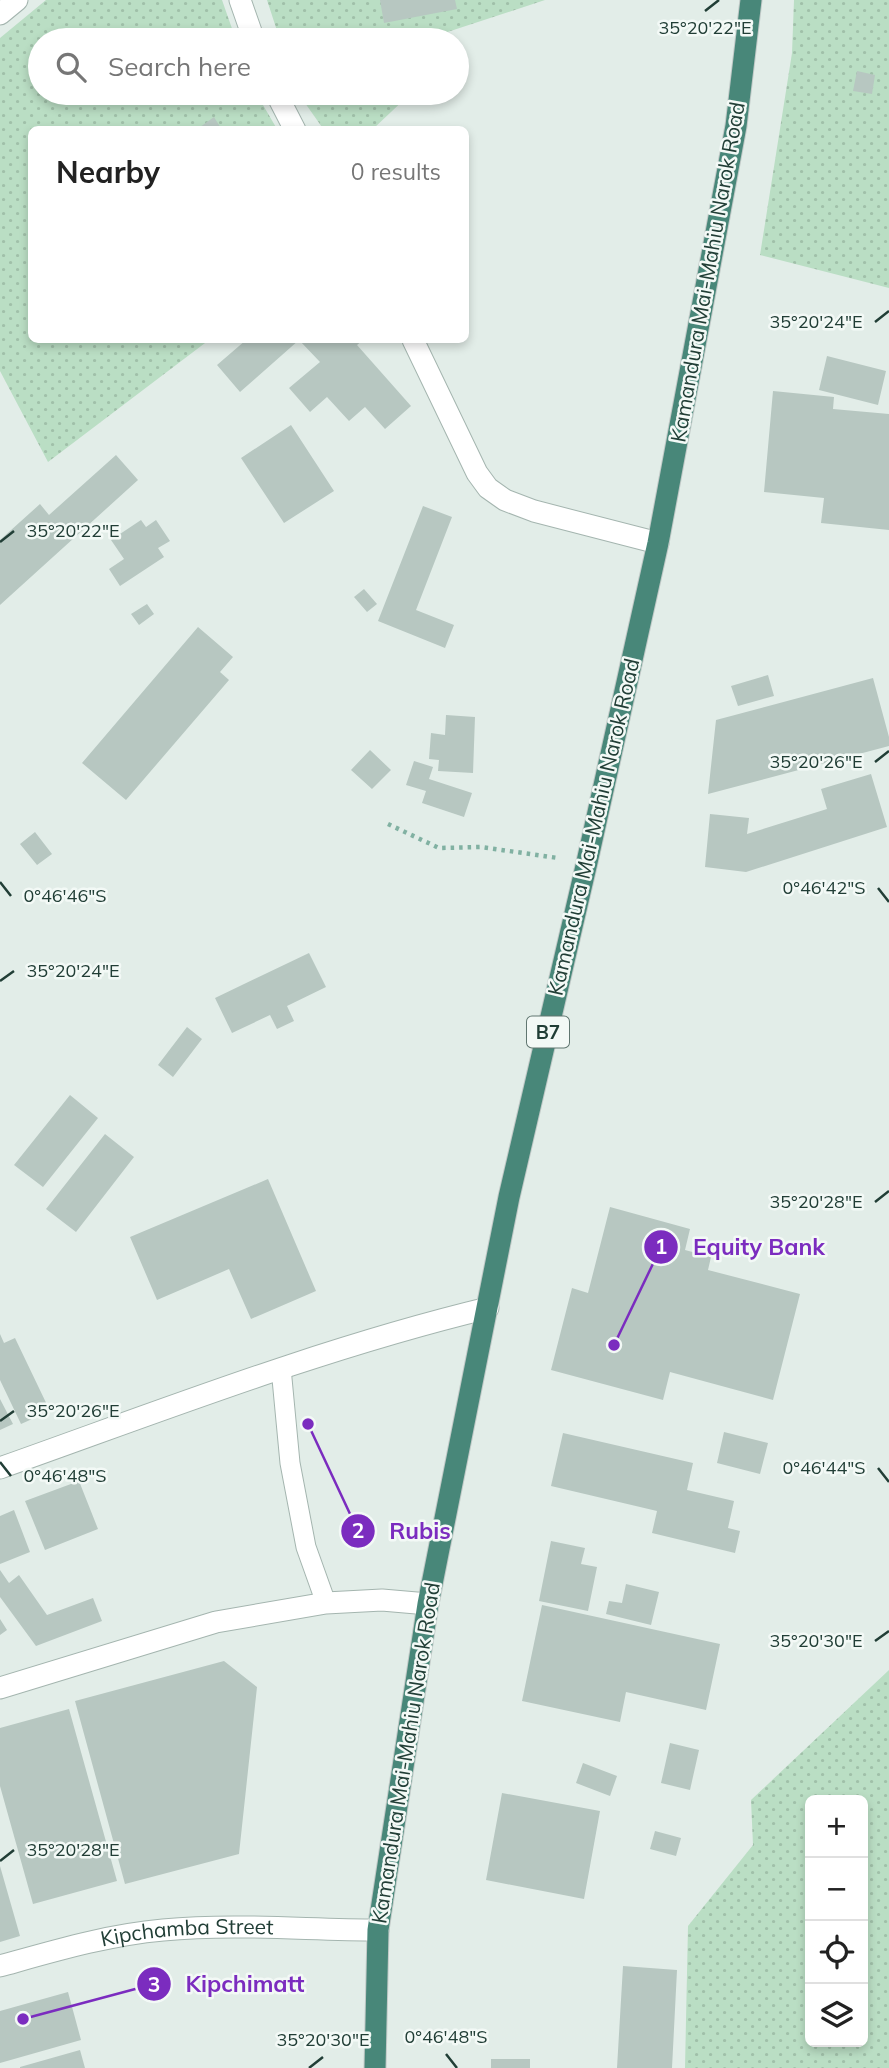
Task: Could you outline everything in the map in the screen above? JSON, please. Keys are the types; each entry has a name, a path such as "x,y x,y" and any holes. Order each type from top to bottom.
{"highway":[{"name":"Kamandura Mai-Mahiu Narok Road","path":"374,2068 378,1930 428,1604 509,1198 658,543 737,126 751,0"}],"street":[{"path":"0,14 17,0"},
{"path":"240,0 250,28"},
{"path":"282,105 293,126"},
{"path":"414,343 477,473 488,488 505,500 534,511 658,543"},
{"path":"0,1468 281,1368 418,1325 488,1308"},
{"path":"0,1688 216,1622 326,1603 382,1600 428,1604"},
{"name":"Kipchamba Street","path":"0,1966 90,1941 162,1930 220,1926 378,1930"}],"lane":[{"path":"281,1368 290,1463 306,1547 326,1603"}],"path":[{"path":"388,824 439,848 481,847 587,862"}],"green space":[{"path":"46,0 222,0 232,28 28,28 28,105 263,105 275,126 28,126 28,343 205,343 48,462 0,371 0,38"},
{"path":"267,0 545,0 460,28 276,28"},
{"path":"794,0 889,0 889,288 760,255 792,53"},
{"path":"306,105 398,105 376,126 321,126"},
{"path":"889,1670 889,2068 685,2068 688,1926 753,1845 751,1800"}],"building":[{"path":"380,0 455,0 457,9 384,23"},
{"path":"857,71 875,75 872,94 853,91"},
{"path":"214,117 220,126 202,126"},
{"path":"243,343 296,343 240,392 217,365"},
{"path":"302,343 359,343 357,345 411,406 385,429 365,407 349,421 327,397 310,412 289,388 320,362"},
{"path":"827,356 886,371 878,405 819,390"},
{"path":"773,391 834,397 833,409 889,414 889,530 821,523 824,498 764,492"},
{"path":"291,425 334,491 284,523 241,458"},
{"path":"116,455 138,480 0,605 0,540 40,504 49,515"},
{"path":"423,506 452,517 416,610 454,625 445,648 378,621"},
{"path":"141,520 146,527 156,520 170,541 158,548 164,557 120,586 109,569 124,559 111,540"},
{"path":"364,589 377,604 367,612 354,597"},
{"path":"147,604 154,614 139,625 131,614"},
{"path":"198,627 233,657 220,672 229,680 126,800 82,763"},
{"path":"768,675 774,696 738,706 731,686"},
{"path":"873,678 889,746 708,794 716,720"},
{"path":"446,715 475,717 473,773 438,771 439,760 429,759 431,733 445,735"},
{"path":"370,750 391,770 372,789 351,770"},
{"path":"414,761 433,767 429,779 472,793 464,817 422,803 426,791 406,785"},
{"path":"871,774 887,827 746,872 705,867 710,814 749,818 747,834 827,809 821,789"},
{"path":"35,832 52,854 37,865 20,844"},
{"path":"309,953 326,987 287,1006 294,1021 277,1029 270,1015 232,1033 215,998"},
{"path":"187,1027 202,1039 173,1077 158,1065"},
{"path":"70,1095 98,1118 43,1187 14,1165"},
{"path":"105,1134 134,1157 76,1232 46,1209"},
{"path":"268,1179 316,1291 251,1319 229,1269 157,1300 130,1237"},
{"path":"610,1207 690,1229 685,1250 711,1257 708,1270 800,1294 773,1400 670,1372 663,1400 551,1370 572,1288 588,1293"},
{"path":"0,1334 4,1343 15,1338 50,1411 21,1424 0,1380"},
{"path":"0,1399 13,1424 0,1430"},
{"path":"724,1432 768,1443 760,1474 717,1463"},
{"path":"563,1433 693,1463 687,1490 734,1501 728,1528 740,1531 735,1553 652,1533 657,1511 551,1486"},
{"path":"79,1481 98,1529 45,1550 25,1501"},
{"path":"14,1510 30,1552 0,1564 0,1516"},
{"path":"551,1541 585,1548 581,1564 597,1567 588,1611 539,1601"},
{"path":"0,1570 9,1583 19,1575 47,1615 93,1598 102,1621 36,1646 0,1597"},
{"path":"626,1584 659,1592 651,1625 606,1614 609,1601 622,1603"},
{"path":"542,1605 720,1644 706,1710 626,1692 620,1722 522,1701"},
{"path":"0,1619 7,1630 0,1635"},
{"path":"224,1661 257,1687 239,1854 125,1884 75,1701"},
{"path":"69,1709 117,1881 33,1904 0,1786 0,1728"},
{"path":"670,1743 699,1750 690,1790 661,1783"},
{"path":"583,1763 617,1776 610,1796 576,1783"},
{"path":"502,1793 600,1811 584,1899 486,1880"},
{"path":"655,1831 681,1838 676,1856 650,1849"},
{"path":"0,1866 20,1936 0,1942"},
{"path":"623,1966 677,1970 672,2068 617,2068"},
{"path":"68,1992 81,2040 0,2063 0,2011"},
{"path":"80,2050 85,2068 20,2068 20,2067"},
{"path":"491,2059 530,2059 530,2068 491,2068"}],"place":[{"name":"Equity Bank","path":"614,1345"},
{"name":"Rubis","path":"308,1424"},
{"name":"Kipchimatt","path":"23,2019"}]}
